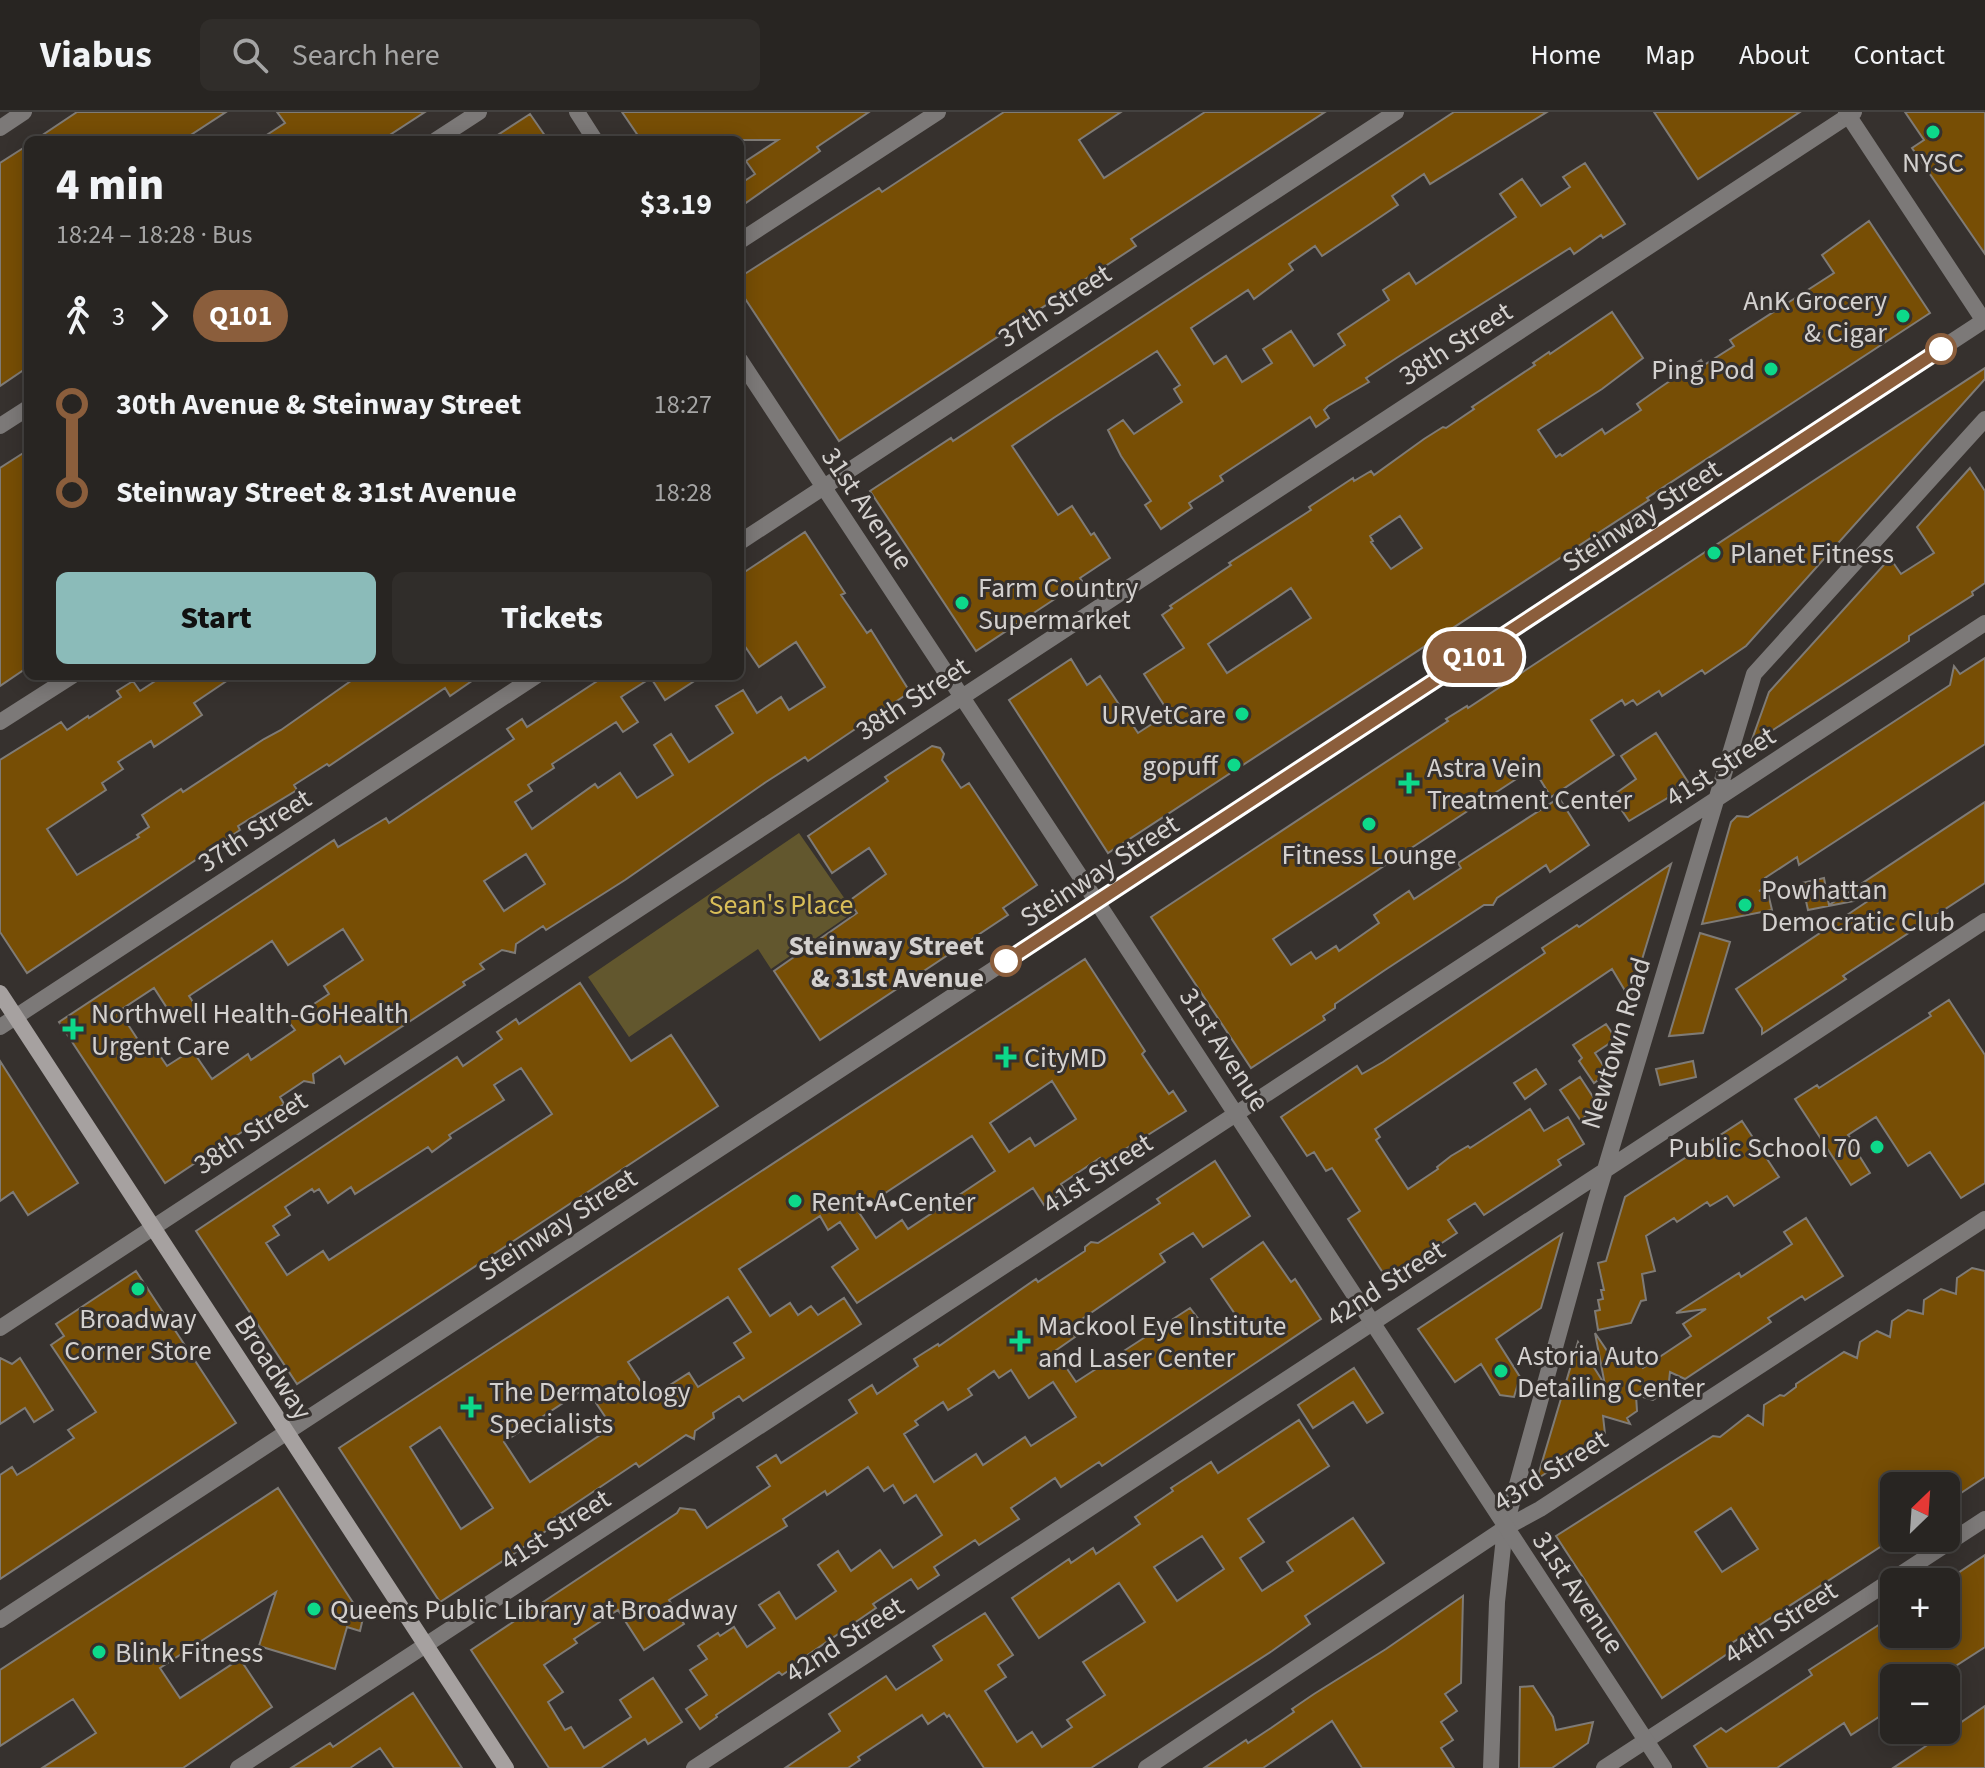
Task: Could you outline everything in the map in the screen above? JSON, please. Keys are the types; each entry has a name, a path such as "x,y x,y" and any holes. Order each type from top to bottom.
{"main road":[{"name":"Broadway","path":"0,993 506,1768"}],"street":[{"path":"0,128 24,112"},
{"path":"442,136 479,112"},
{"path":"577,112 592,136"},
{"path":"744,238 938,112"},
{"name":"37th Street","path":"744,539 1396,112"},
{"path":"1850,113 1985,321"},
{"name":"38th Street","path":"0,1328 1850,113"},
{"name":"Steinway Street","path":"0,1620 1985,321"},
{"name":"31st Avenue","path":"744,366 1664,1768"},
{"path":"0,426 24,411"},
{"name":"Newtown Road","path":"1491,1768 1497,1602 1505,1528 1604,1171 1754,674 1985,419"},
{"name":"41st Street","path":"238,1768 1985,623"},
{"path":"0,722 66,680"},
{"name":"37th Street","path":"0,1027 530,680"},
{"name":"42nd Street","path":"694,1768 1985,921"},
{"name":"43rd Street","path":"1146,1768 1505,1528 1540,1509 1985,1219"},
{"name":"44th Street","path":"1604,1768 1985,1519"}],"green space":[{"name":"Sean's Place","path":"799,833 854,912 771,969 758,949 629,1037 588,977"}],"building":[{"path":"77,112 226,112 189,136 41,136"},
{"path":"277,112 425,112 388,136 265,136 285,123"},
{"path":"622,112 869,112 817,147 820,151 744,204 744,181 755,174 746,161 778,140 744,140 744,136 638,136"},
{"path":"1004,112 1121,112 1079,140 1104,178 1205,112 1325,112 1131,239 1136,246 839,441 744,297 744,274 879,188 882,192"},
{"path":"1454,112 1547,112 1430,184 1424,174 1392,196 1398,205 1322,256 1315,246 1289,264 1293,270 1254,299 1248,290 1191,328 1214,364 1226,356 1242,382 1272,363 1263,349 1291,331 1314,366 1345,345 1338,334 1389,300 1383,290 1409,273 1416,284 1516,217 1500,194 1522,179 1541,206 1570,187 1563,177 1585,163 1625,224 1603,238 1601,235 1574,254 1570,248 1366,378 1369,382 1324,410 1329,418 1316,427 1310,417 1220,476 1223,481 1189,503 1192,508 1161,529 1145,505 1151,501 1108,430 1123,420 1134,434 1182,402 1174,389 1180,385 1157,351 1055,417 1012,446 1058,515 1072,506 1110,558 1080,578 1082,581 976,651 870,491 951,438 953,441"},
{"path":"1654,112 1800,112 1698,179"},
{"path":"1905,112 1985,112 1985,254 1912,148 1924,140"},
{"path":"530,114 545,136 496,136"},
{"path":"24,148 24,370 0,386 0,163"},
{"path":"1869,221 1930,313 1108,853 1009,700 1071,659 1087,685 1100,676 1138,733 1169,713 1144,674 1184,648 1162,615 1172,608 1170,606 1231,565 1229,563 1311,510 1309,507 1353,478 1354,481 1371,471 1374,475 1424,439 1474,409 1472,407 1535,365 1533,363 1549,352 1612,312 1643,358 1538,430 1556,457 1562,456 1602,429 1605,434 1641,410 1637,404 1701,360 1704,365 1734,346 1730,340 1834,273 1822,255","holes":["1400,516 1422,548 1391,569 1370,536","1291,588 1311,618 1227,673 1208,644"]},
{"path":"1985,368 1985,379 1746,646 1705,674 1702,670 1662,696 1659,691 1637,705 1633,700 1625,705 1622,700 1591,720 1614,755 1551,797 1533,768 1273,939 1291,965 1311,952 1316,959 1336,946 1339,951 1379,923 1374,915 1409,891 1414,899 1461,868 1458,863 1559,798 1589,845 1550,872 1546,865 1497,898 1493,905 1484,905 1385,970 1335,1004 1335,1008 1323,1016 1325,1020 1251,1068 1151,917 1448,721 1446,719 1468,708"},
{"path":"24,453 24,670 0,686 0,468"},
{"path":"1970,468 1985,491 1985,583 1972,592 1973,595 1909,636 1909,641 1750,745 1769,692 1890,558 1901,574 1934,553 1917,527"},
{"path":"805,532 845,593 841,595 867,633 871,630 910,692 808,761 805,757 766,782 625,880 546,930 543,926 516,944 515,953 502,950 480,964 484,969 463,982 465,985 345,1064 340,1056 313,1074 314,1083 304,1081 280,1097 284,1104 165,1183 59,1022 334,840 338,847 386,818 389,823 514,739 507,729 522,719 527,727 599,680 648,680 621,697 638,722 623,732 616,722 552,764 554,768 528,785 532,791 515,802 532,829 595,784 598,788 620,773 637,798 673,775 654,745 671,734 689,762 733,733 716,706 743,690 757,713 781,697 789,710 825,687 796,642 759,667 744,645 744,572","holes":["526,854 545,884 504,911 484,881","343,929 363,960 324,986 329,994 288,1021 295,1030 251,1060 248,1054 212,1079 192,1050 167,1066 154,1047 146,1052 119,1011 154,988 176,1022 197,1008 189,996 272,941 288,965"]},
{"path":"1985,658 1985,744 1799,865 1797,857 1765,878 1766,886 1759,891 1767,889 1772,910 1702,924 1731,822 1737,816 1748,817 1950,685 1954,666 1960,674"},
{"path":"157,680 228,680 194,703 202,715 154,747 151,741 118,762 123,769 102,783 106,790 47,829 77,875 139,837 137,835 149,827 142,815 281,730 352,680 473,680 450,696 445,688 329,766 327,764 294,785 297,790 238,826 240,830 27,973 0,932 0,760 61,722 67,730 89,718 121,697 117,691 133,681 140,691"},
{"path":"652,680 696,680 665,700"},
{"path":"1656,733 1688,782 1629,821 1612,796 1636,779 1621,756"},
{"path":"932,746 940,748 944,754 942,760 961,788 969,783 1037,885 1003,908 1008,915 820,1040 774,971 857,913 849,901 886,874 869,848 832,873 808,836 888,781 885,777"},
{"path":"1985,802 1985,883 1843,976 1846,979 1762,1034 1762,1028 1736,989 1874,897 1808,910 1802,883 1824,878 1829,905"},
{"path":"1671,864 1630,999 1612,969 1375,1129 1380,1137 1376,1140 1408,1189 1451,1156 1468,1146 1470,1148 1530,1109 1544,1131 1568,1117 1584,1144 1558,1160 1561,1165 1484,1215 1475,1203 1448,1220 1457,1233 1387,1279 1348,1219 1360,1211 1332,1168 1326,1171 1314,1152 1307,1156 1281,1117 1357,1066 1362,1074 1383,1062 1545,953 1542,948 1577,925 1579,927"},
{"path":"1700,933 1730,942 1703,1033 1669,1036"},
{"path":"1085,959 1145,1051 1142,1054 1169,1094 1173,1091 1186,1111 1103,1163 1100,1158 1061,1184 1065,1191 1044,1205 1033,1188 857,1303 832,1267 858,1249 840,1222 828,1230 820,1216 739,1269 770,1316 790,1303 798,1315 811,1306 818,1315 844,1298 861,1324 743,1401 739,1396 713,1413 714,1418 695,1431 694,1439 686,1435 639,1467 636,1463 554,1518 557,1523 518,1551 440,1602 339,1448","holes":["1052,1081 1076,1119 1035,1146 1030,1138 1009,1152 990,1123","972,1136 995,1171 908,1229 902,1220 876,1238 858,1211","728,1297 751,1332 734,1343 744,1358 698,1387 689,1373 651,1397 628,1362","586,1388 612,1427 530,1482 504,1442","440,1427 493,1508 461,1529 410,1447"]},
{"path":"580,983 631,1061 671,1035 718,1106 297,1384 196,1231 457,1057 463,1066 502,1039 497,1032 516,1019 519,1024","holes":["521,1068 552,1114 329,1260 323,1251 287,1275 266,1243 279,1235 273,1226 290,1215 285,1207 312,1189 314,1192 319,1189 328,1203 351,1187 355,1194 428,1147 432,1152 451,1138 449,1135 504,1100 494,1085"]},
{"path":"1949,1000 1985,1055 1985,1183 1961,1198 1930,1152 1908,1166 1876,1117 1848,1135 1870,1173 1851,1185 1795,1099 1817,1085 1819,1088 1931,1016 1929,1013"},
{"path":"1606,1024 1616,1039 1595,1053 1608,1073 1594,1083 1579,1061 1582,1058 1573,1045"},
{"path":"0,1061 78,1183 28,1215 13,1192 0,1201"},
{"path":"1693,1061 1696,1077 1660,1085 1656,1069"},
{"path":"1536,1069 1546,1084 1525,1099 1514,1083"},
{"path":"1580,1077 1597,1103 1581,1121 1560,1090"},
{"path":"1742,1121 1779,1177 1734,1206 1727,1196 1710,1206 1707,1202 1677,1222 1674,1218 1646,1236 1655,1271 1642,1274 1646,1300 1641,1301 1631,1323 1598,1330 1595,1311 1600,1310 1598,1300 1603,1299 1601,1290 1604,1290 1598,1263 1606,1261 1625,1197"},
{"path":"1215,1161 1250,1216 1203,1247 1193,1233 1160,1254 1165,1262 1069,1328 1075,1337 1055,1351 1076,1382 1190,1308 1211,1335 1237,1317 1211,1279 1263,1242 1291,1282 1295,1279 1321,1319 1102,1466 1099,1462 1061,1487 1055,1478 1011,1508 1019,1519 979,1545 975,1540 934,1567 939,1575 918,1589 911,1579 873,1604 876,1608 797,1665 782,1675 779,1672 716,1715 700,1729 686,1709 707,1695 690,1670 707,1659 698,1646 734,1627 747,1647 775,1628 759,1605 779,1592 796,1619 836,1591 818,1565 838,1551 851,1571 880,1550 893,1568 942,1535 916,1495 904,1503 893,1485 884,1491 868,1467 827,1495 825,1491 783,1519 787,1526 669,1600 684,1624 644,1650 618,1610 574,1639 577,1643 544,1665 563,1692 548,1702 565,1730 571,1727 584,1748 631,1717 620,1700 653,1678 682,1722 648,1744 645,1739 601,1768 549,1768 471,1650 677,1513 680,1508 695,1510 707,1528 770,1486 757,1467 776,1455 781,1463 857,1413 849,1400 872,1385 877,1394 918,1366 914,1359 939,1346 1036,1279 1038,1282 1085,1251 1091,1242 1098,1243 1160,1203 1157,1199","holes":["1011,1370 1029,1398 1053,1382 1076,1417 1031,1446 1025,1437 983,1465 976,1454 934,1482 904,1434 918,1425 915,1421 943,1402 948,1410 972,1395 968,1389 994,1371 999,1378"]},
{"path":"1806,1218 1843,1276 1805,1300 1802,1296 1768,1318 1771,1322 1685,1379 1670,1372 1668,1390 1653,1400 1636,1395 1637,1411 1627,1418 1630,1424 1603,1416 1605,1434 1537,1479 1578,1342 1605,1385 1595,1333 1618,1367 1634,1356 1643,1368 1691,1336 1683,1324 1706,1309 1676,1313 1792,1244 1784,1232"},
{"path":"1562,1234 1541,1308 1496,1339 1520,1377 1514,1397 1500,1395 1481,1364 1455,1382 1418,1329"},
{"path":"1972,1268 1985,1271 1985,1477 1960,1494 1960,1472 1880,1472 1880,1547 1732,1643 1736,1648 1662,1698 1556,1536 1713,1436 1720,1437 1748,1415 1763,1425 1764,1405 1780,1395 1784,1396 1796,1384 1844,1352 1857,1358 1860,1342 1877,1331 1890,1337 1892,1321 1908,1310 1923,1314 1924,1300 1941,1289 1956,1294 1957,1278","holes":["1731,1508 1758,1549 1722,1572 1695,1532"]},
{"path":"136,1271 236,1423 0,1579 0,1475 12,1467 17,1475 30,1467 74,1438 68,1430 96,1412 51,1345 64,1336 56,1324"},
{"path":"0,1358 12,1364 20,1358 53,1410 34,1422 25,1408 0,1424"},
{"path":"1354,1368 1383,1413 1367,1423 1353,1402 1313,1428 1298,1405"},
{"path":"1299,1420 1329,1466 1248,1519 1264,1542 1240,1558 1262,1591 1293,1571 1287,1562 1353,1518 1384,1563 1305,1616 1310,1624 1272,1651 1091,1768 984,1768 949,1715 947,1717 944,1713 928,1724 922,1715 858,1757 860,1760 848,1768 785,1768 840,1731 829,1714 886,1676 896,1690 942,1660 933,1646 985,1613 1013,1655 998,1665 1006,1677 985,1691 1017,1742 1032,1732 1042,1747 1072,1727 1067,1720 1105,1695 1083,1662 1145,1622 1119,1583 1039,1638 1012,1598 1069,1559 1071,1563 1093,1548 1096,1554 1140,1524 1135,1517 1211,1462 1218,1473","holes":["1202,1536 1224,1569 1177,1601 1154,1567"]},
{"path":"278,1488 363,1618 360,1631 347,1627 335,1669 259,1646 276,1592 160,1668 180,1698 240,1659 272,1707 183,1768 42,1768 96,1733 73,1699 0,1746 0,1670"},
{"path":"1985,1555 1985,1647 1959,1664 1880,1664 1880,1716 1851,1735 1844,1723 1777,1768 1708,1768 1694,1746 1721,1728 1726,1732 1812,1675 1809,1670 1880,1624 1880,1648 1960,1648 1960,1572"},
{"path":"1463,1596 1461,1683 1445,1694 1457,1711 1441,1722 1453,1740 1441,1748 1454,1768 1362,1768 1332,1721 1263,1768 1204,1768 1246,1740 1248,1743 1271,1728 1294,1712 1292,1709"},
{"path":"1533,1686 1553,1717 1556,1730 1593,1722 1588,1743 1552,1768 1519,1768 1520,1687"},
{"path":"413,1693 462,1768 394,1768 380,1748 350,1768 291,1768 330,1743 333,1747"},
{"path":"1985,1706 1985,1768 1893,1768 1929,1744 1960,1744 1960,1723"}],"bus line":[{"name":"Q101","path":"1006,961 1941,349"}],"place":[{"name":"NYSC","path":"1933,132"},
{"name":"AnK Grocery & Cigar","path":"1903,316"},
{"name":"Ping Pod","path":"1771,369"},
{"name":"Planet Fitness","path":"1714,553"},
{"name":"Farm Country Supermarket","path":"962,603"},
{"name":"URVetCare","path":"1242,714"},
{"name":"gopuff","path":"1234,765"},
{"name":"Astra Vein Treatment Center","path":"1409,783"},
{"name":"Fitness Lounge","path":"1369,824"},
{"name":"Powhattan Democratic Club","path":"1745,905"},
{"name":"Steinway Street & 31st Avenue","path":"1006,961"},
{"name":"Northwell Health-GoHealth Urgent Care","path":"73,1029"},
{"name":"CityMD","path":"1006,1057"},
{"name":"Public School 70","path":"1877,1147"},
{"name":"Rent•A•Center","path":"795,1201"},
{"name":"Broadway Corner Store","path":"138,1289"},
{"name":"Mackool Eye Institute and Laser Center","path":"1020,1341"},
{"name":"Astoria Auto Detailing Center","path":"1501,1371"},
{"name":"The Dermatology Specialists","path":"471,1407"},
{"name":"Queens Public Library at Broadway","path":"314,1609"},
{"name":"Blink Fitness","path":"99,1652"}]}
